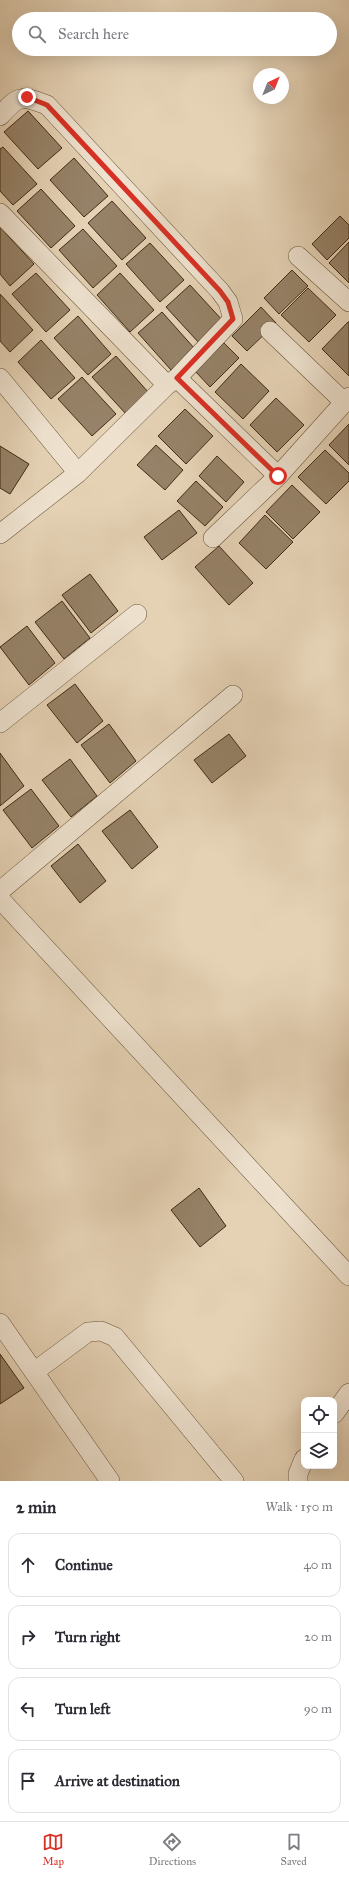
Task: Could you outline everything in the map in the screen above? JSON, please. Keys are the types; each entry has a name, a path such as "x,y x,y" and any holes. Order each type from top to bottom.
{"street":[{"path":"0,116 14,100 27,97 47,105 220,291 228,302 233,319 78,473 0,534"},
{"path":"0,213 172,381 278,476"},
{"path":"298,256 349,302"},
{"path":"214,538 278,476 347,399 270,332"},
{"path":"0,378 78,473"},
{"path":"0,723 138,614"},
{"path":"0,891 233,695"},
{"path":"0,899 349,1276"},
{"path":"0,1323 110,1481"},
{"path":"34,1372 88,1332 101,1331 115,1337 234,1481"},
{"path":"337,1410 349,1393"}],"building":[{"path":"28,111 62,148 38,169 4,132"},
{"path":"3,147 37,184 13,205 0,191 0,149"},
{"path":"74,158 108,196 84,217 50,180"},
{"path":"41,189 75,226 51,248 17,211"},
{"path":"112,201 146,238 122,260 88,223"},
{"path":"340,216 349,225 349,238 327,260 312,244"},
{"path":"0,227 34,264 10,286 0,274"},
{"path":"83,229 117,266 93,288 59,250"},
{"path":"349,242 349,283 329,263"},
{"path":"150,243 184,280 160,302 126,264"},
{"path":"292,270 308,286 279,314 264,298"},
{"path":"36,273 70,310 46,332 12,294"},
{"path":"120,273 154,310 130,332 97,295"},
{"path":"190,285 224,322 200,344 166,307"},
{"path":"308,288 336,315 309,342 281,315"},
{"path":"0,294 33,330 10,352 0,341"},
{"path":"261,307 276,323 247,351 232,336"},
{"path":"162,312 195,349 171,370 138,333"},
{"path":"78,316 111,354 88,375 54,338"},
{"path":"349,322 349,376 322,349"},
{"path":"41,340 75,378 51,399 18,362"},
{"path":"224,343 239,358 210,387 195,371"},
{"path":"116,356 149,393 126,414 92,377"},
{"path":"241,364 269,391 243,419 215,392"},
{"path":"82,377 116,414 92,436 58,399"},
{"path":"276,398 304,425 277,452 250,425"},
{"path":"185,409 213,436 186,464 158,436"},
{"path":"349,424 349,465 329,445"},
{"path":"156,445 183,470 165,490 137,465"},
{"path":"0,446 29,464 10,494 0,488"},
{"path":"325,450 349,473 349,481 326,504 298,477"},
{"path":"217,456 244,482 226,502 199,476"},
{"path":"196,481 223,507 205,526 177,501"},
{"path":"292,485 320,512 293,539 266,512"},
{"path":"179,510 197,533 162,560 144,537"},
{"path":"265,515 293,542 266,569 239,543"},
{"path":"219,546 253,583 229,605 195,567"},
{"path":"90,574 118,611 91,633 62,595"},
{"path":"62,601 90,638 64,659 35,622"},
{"path":"27,626 55,663 29,685 0,647"},
{"path":"75,684 103,721 77,743 47,705"},
{"path":"109,724 136,761 110,783 81,745"},
{"path":"229,734 246,756 212,783 194,760"},
{"path":"0,753 24,786 0,806"},
{"path":"70,759 97,796 71,817 42,780"},
{"path":"31,789 59,826 32,848 3,810"},
{"path":"130,810 158,847 132,869 102,831"},
{"path":"78,844 106,881 80,903 51,866"},
{"path":"199,1188 226,1226 200,1247 171,1210"},
{"path":"0,1354 24,1388 0,1404"}],"route":[{"path":"27,97 47,105 220,291 228,302 233,319 177,378 278,476"}]}
